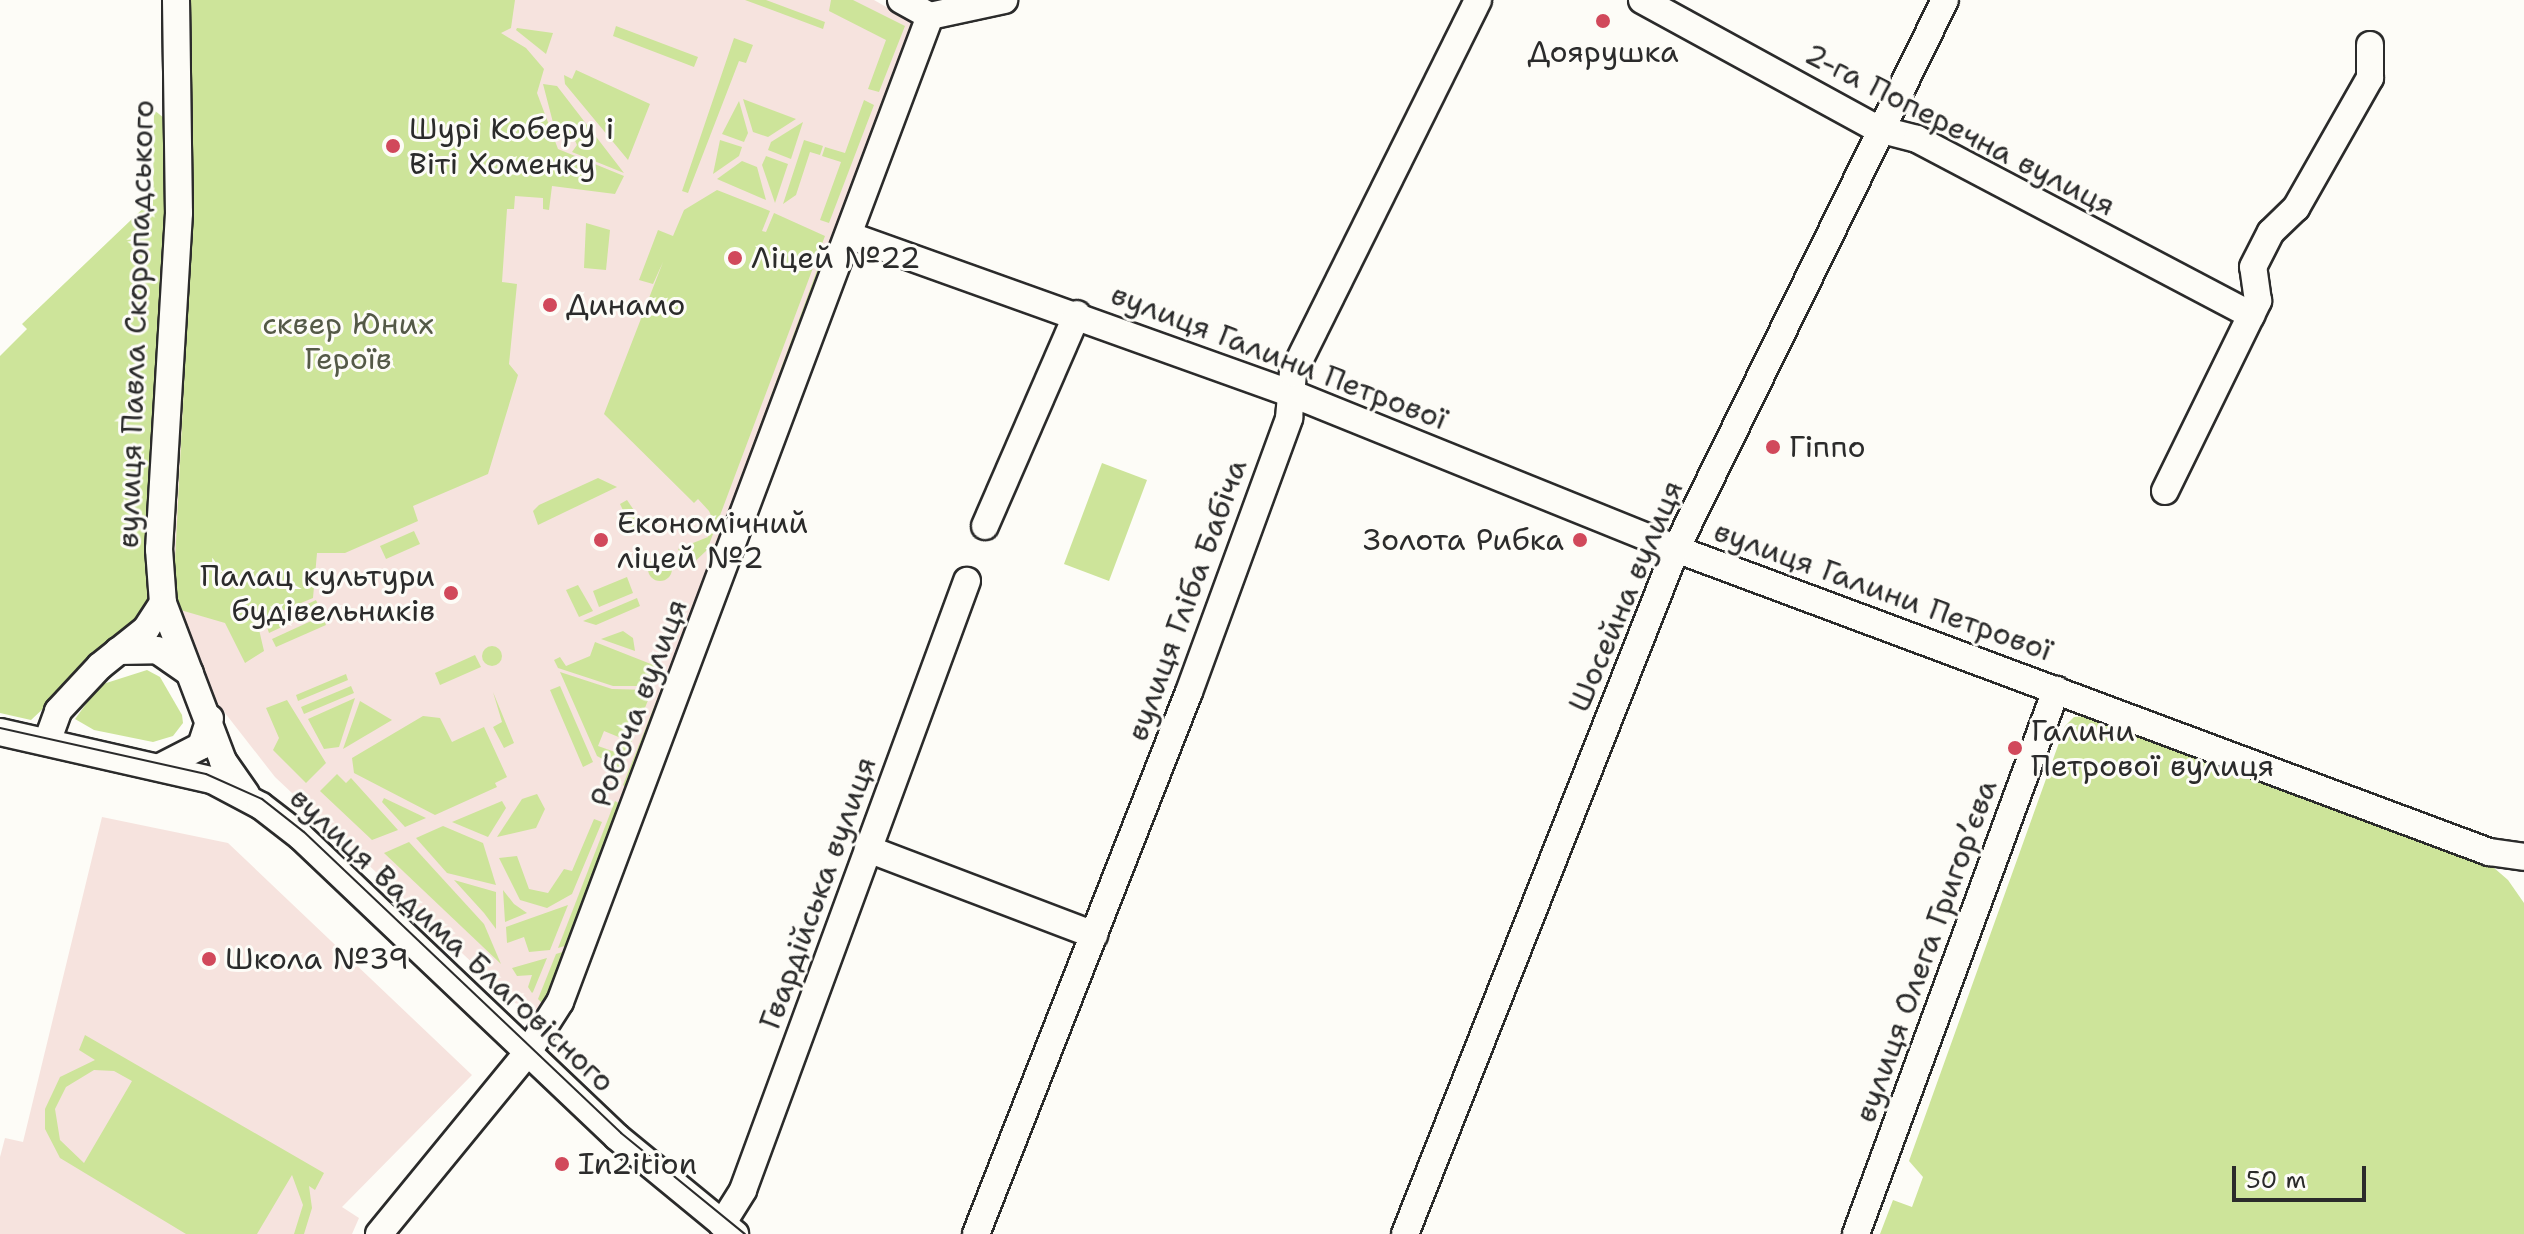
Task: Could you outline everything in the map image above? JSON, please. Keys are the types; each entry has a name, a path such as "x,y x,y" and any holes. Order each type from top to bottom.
{"street":[{"name":"вулиця Павла Скоропадського","path":"176,0 179,213 159,549 163,603 210,718 223,761 251,799"},
{"path":"901,0 930,16 1004,0"},
{"name":"вулиця Гліба Бабіча","path":"976,1234 1189,692 1289,418 1293,373 1478,0"},
{"name":"2-га Поперечна вулиця","path":"1642,0 1878,129 1917,139 2251,315"},
{"name":"Шосейна вулиця","path":"1405,1234 1676,549 1878,129 1945,0"},
{"name":"Робоча вулиця","path":"379,1234 528,1052 560,1002 851,236 930,16"},
{"path":"2165,491 2258,301 2253,267 2271,232 2296,208 2370,78 2370,45"},
{"name":"вулиця Галини Петрової","path":"851,236 1077,314 1293,394 1676,549 2489,852 2524,857"},
{"path":"985,526 1077,314"},
{"name":"Гвардійська вулиця","path":"728,1229 967,581"},
{"path":"47,742 58,711 118,651 146,629 163,603"},
{"path":"118,651 157,650 194,677"},
{"name":"вулиця Олега Григорʼєва","path":"1856,1234 2056,690"},
{"path":"160,767 201,746 210,718"},
{"name":"вулиця Вадима Благовісного","path":"0,732 212,780 251,799 300,836 617,1137 728,1229"},
{"path":"868,849 1094,935"}],"shaded area":[{"path":"190,0 874,0 916,24 634,786 540,1012 515,1003 275,777 218,704 187,647 173,549 191,247"},
{"name":"Школа №39","path":"102,817 228,843 472,1075 342,1207 359,1218 352,1234 0,1234 0,1157 5,1138 23,1142"}],"green space":[{"name":"сквер Юних Героїв","path":"190,0 515,0 511,28 501,33 526,48 544,69 537,93 558,149 624,176 615,194 552,186 549,210 543,209 543,198 515,196 514,209 507,209 502,282 517,284 509,364 518,375 488,474 413,506 418,521 345,553 317,553 313,598 257,621 264,651 245,663 225,623 177,609 174,581 191,247"},
{"path":"745,0 766,0 825,22 823,29"},
{"path":"831,0 853,0 905,26 879,92 868,89 886,40 829,11"},
{"path":"616,26 698,57 694,67 613,36"},
{"path":"516,30 553,33 546,54"},
{"path":"734,38 753,45 746,63 739,61 688,193 682,191"},
{"path":"576,70 650,104 628,160 565,84 564,75 572,79"},
{"path":"543,84 557,86 624,173 572,152 577,145 572,134 557,138"},
{"path":"743,99 796,119 768,137 753,132"},
{"path":"864,100 874,105 829,223 820,220 841,162 822,156 825,147 845,153"},
{"path":"739,101 748,133 744,142 722,134"},
{"path":"154,110 164,118 165,219 146,542 152,607 31,720 0,713 0,356 27,329 22,324 153,199"},
{"path":"803,122 791,159 768,150 771,142"},
{"path":"720,140 742,147 739,156 713,174"},
{"path":"804,140 823,146 820,155 810,152 796,195 783,204"},
{"path":"766,156 788,164 775,203 762,165"},
{"path":"742,161 757,167 766,200 717,179"},
{"path":"717,190 770,211 762,231 766,232 774,213 825,236 707,550 688,568 678,549 708,537 714,522 709,511 698,499 694,503 604,414 663,262 653,284 639,280 658,230 673,236 684,210"},
{"path":"586,223 610,230 606,270 584,268"},
{"path":"823,254 831,257 707,589 700,589"},
{"path":"1102,463 1147,480 1109,581 1064,564"},
{"path":"598,478 617,487 538,525 533,511 539,505"},
{"path":"627,500 644,525 633,531 620,504"},
{"path":"414,531 420,544 386,559 380,546"},
{"path":"655,557 665,557 672,564 672,574 665,581 655,581 648,574 648,564"},
{"path":"627,577 633,593 599,607 593,591"},
{"path":"578,585 593,611 579,617 566,590"},
{"path":"637,598 640,606 596,625 583,621"},
{"path":"316,600 320,609 269,633 266,624"},
{"path":"322,616 326,625 276,647 272,639"},
{"path":"623,631 633,638 635,651 601,639"},
{"path":"682,641 627,788 623,785"},
{"path":"595,642 661,668 654,686 613,686 558,668 554,660 560,657 566,666 590,656"},
{"path":"492,646 499,649 502,656 499,663 492,666 485,663 482,656 485,649"},
{"path":"475,655 481,667 440,685 435,673"},
{"path":"147,670 160,677 182,715 183,723 173,736 153,742 94,730 75,719 100,685"},
{"path":"560,672 612,689 652,690 621,769 597,756","holes":["604,731 621,738 615,752 598,746"]},
{"path":"346,674 348,680 298,701 296,695"},
{"path":"351,686 354,693 304,714 301,707"},
{"path":"560,686 593,762 583,767 550,690"},
{"path":"493,692 514,743 504,748 493,727 502,722"},
{"path":"355,698 339,747 324,749 308,719"},
{"path":"287,700 326,763 306,783 273,750 279,738 266,708"},
{"path":"360,701 392,720 343,749"},
{"path":"423,716 440,718 452,742 484,727 507,777 495,783 497,787 435,815 354,773 352,758"},
{"path":"2087,716 2493,867 2508,880 2524,903 2524,1234 1880,1234 1893,1200 1912,1207 1923,1177 1909,1161 2065,726 2074,717"},
{"path":"337,774 346,783 351,778 398,830 372,840 320,791"},
{"path":"537,794 545,809 536,828 497,837 522,799"},
{"path":"384,798 426,818 405,827 382,802"},
{"path":"502,801 506,808 488,837 452,822"},
{"path":"615,801 622,805 575,943 558,948"},
{"path":"594,819 602,822 572,894 547,908 520,900 499,858 517,856 529,889 548,893 564,869 572,871"},
{"path":"443,826 483,843 496,885 447,873 416,838"},
{"path":"409,842 484,924 501,964 384,853"},
{"path":"454,880 496,892 496,929 484,913"},
{"path":"503,890 514,904 527,913 505,922"},
{"path":"568,905 550,950 529,952 524,937 507,943 506,927"},
{"path":"572,949 546,1005 543,1004 538,999 556,954"},
{"path":"547,958 532,993 528,987 532,975 517,976 512,968"},
{"path":"85,1035 324,1173 315,1190 309,1186 312,1208 304,1234 294,1234 303,1205 292,1175 257,1234 186,1234 60,1158 45,1129 45,1109 60,1077 95,1060 79,1050","holes":["94,1070 114,1071 132,1081 84,1163 60,1140 55,1109 66,1087"]}],"tram line":[{"path":"0,728 206,774 262,799 304,832 621,1133 745,1234"}],"place":[{"name":"Доярушка","path":"1603,21"},
{"name":"Шурі Коберу і Віті Хоменку","path":"393,146"},
{"name":"Ліцей №22","path":"735,258"},
{"name":"Динамо","path":"550,305"},
{"name":"Гіппо","path":"1773,447"},
{"name":"Економічний ліцей №2","path":"601,540"},
{"name":"Золота Рибка","path":"1580,540"},
{"name":"Палац культури будівельників","path":"451,593"},
{"name":"Галини Петрової вулиця","path":"2015,748"},
{"name":"Школа №39","path":"209,959"},
{"name":"In2ition","path":"562,1164"}]}
